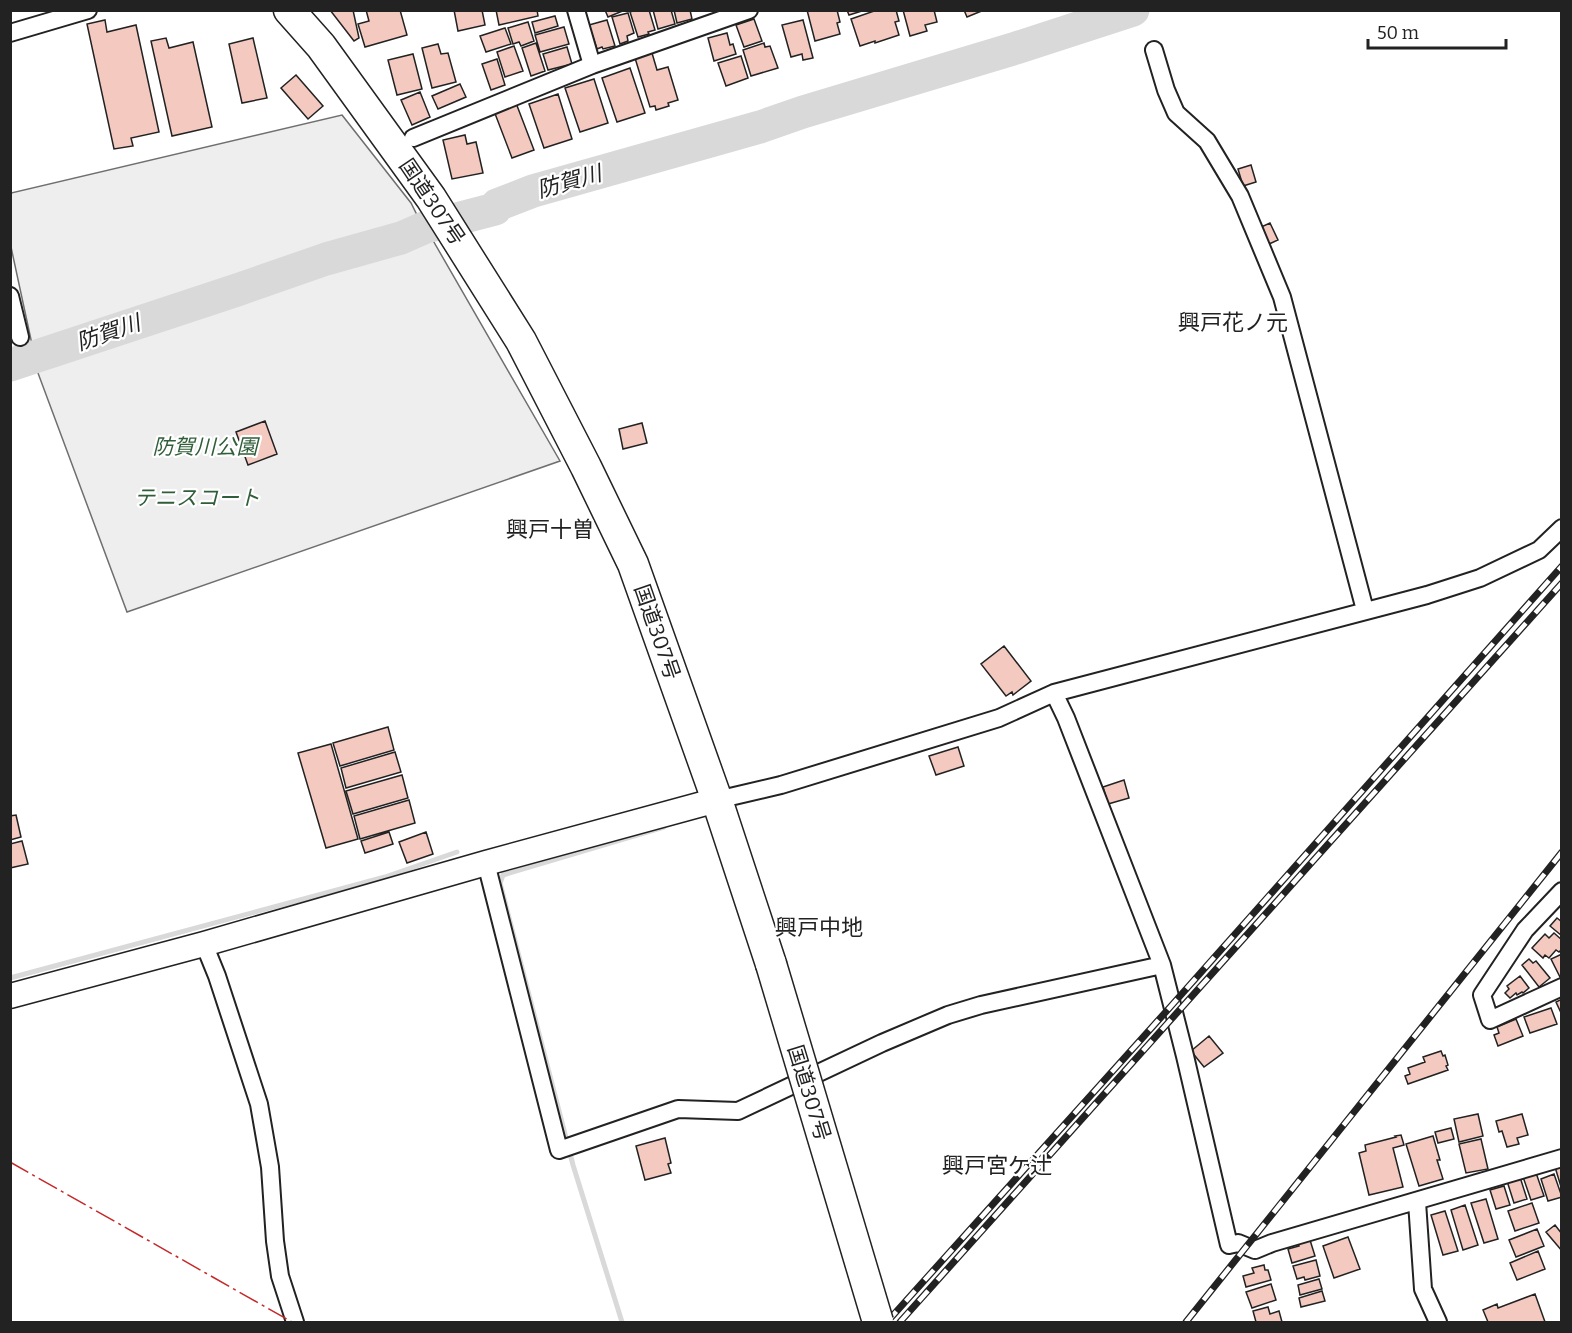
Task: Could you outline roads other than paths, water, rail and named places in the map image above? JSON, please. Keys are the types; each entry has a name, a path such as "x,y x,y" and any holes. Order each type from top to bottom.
{"highway":[{"name":"国道307号","path":"289,10 321,46 431,198 466,252 527,352 633,564 717,800 771,964 879,1323"}],"street":[{"path":"10,33 88,10"},
{"path":"576,10 592,65"},
{"path":"414,138 592,65 749,10"},
{"path":"1154,50 1166,90 1176,113 1207,141 1240,196 1282,297 1365,610"},
{"path":"10,296 20,337"},
{"path":"10,996 204,944 486,863 717,800 781,785 999,718 1054,693 1427,595 1480,578 1539,550 1562,528"},
{"path":"1054,693 1066,718 1161,965 1185,1056 1229,1245 1238,1243 1256,1250 1272,1243 1562,1158"},
{"path":"486,863 559,1150 678,1109 738,1111 882,1043 948,1015 981,1005 1161,965"},
{"path":"1562,891 1525,930 1482,995 1490,1020 1562,987"},
{"path":"204,944 217,976 259,1104 270,1167 280,1276 295,1323"},
{"path":"1416,1202 1423,1289 1438,1323"}],"waterway":[{"name":"防賀川","path":"10,365 326,259 401,238 426,227 495,209 497,205 533,191 760,127 1133,10"},
{"path":"622,1322 573,1165 500,883 503,875 664,827"},
{"path":"10,978 385,877 457,852"}],"railway":[{"path":"887,1322 1562,566"},
{"path":"900,1322 1562,583"},
{"path":"1186,1322 1562,852"}],"district":[{"name":"興戸花ノ元","path":"1233,322"},
{"name":"興戸十曽","path":"550,529"},
{"name":"興戸中地","path":"819,927"},
{"name":"興戸宮ケ辻","path":"997,1165"}],"park label":[{"name":"防賀川公園","path":"205,447"},
{"name":"テニスコート","path":"197,498"}]}
